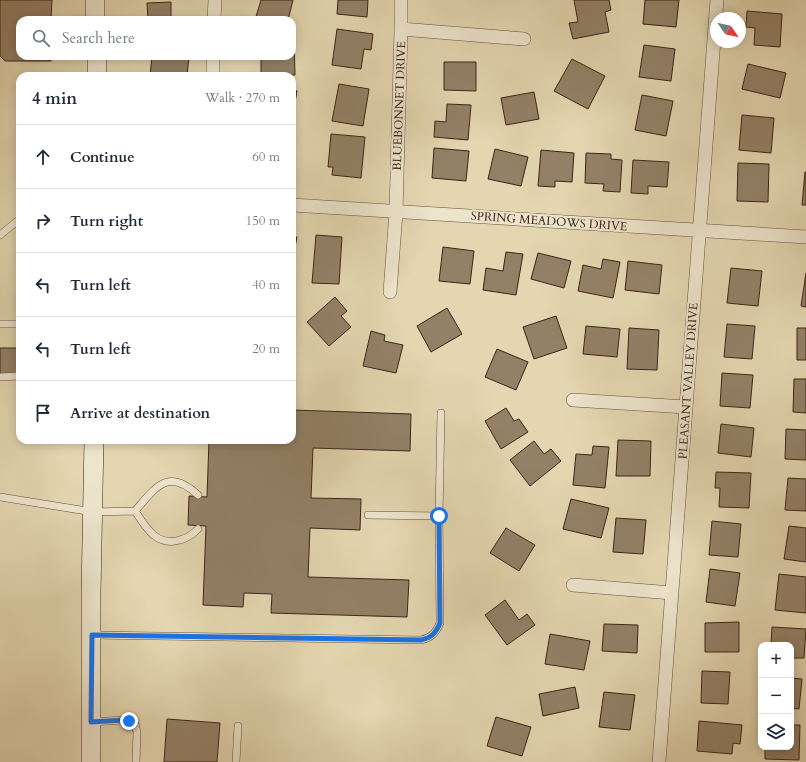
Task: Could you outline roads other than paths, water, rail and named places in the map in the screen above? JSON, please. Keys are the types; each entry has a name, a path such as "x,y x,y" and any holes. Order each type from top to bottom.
{"main road":[{"path":"95,0 96,16"},
{"path":"97,60 97,72"},
{"path":"91,762 94,444"}],"street":[{"path":"214,16 215,0"},
{"name":"BLUEBONNET DRIVE","path":"390,292 396,212 401,0"},
{"name":"PLEASANT VALLEY DRIVE","path":"659,762 717,0"},
{"path":"401,29 524,39"},
{"path":"213,60 213,72"},
{"name":"SPRING MEADOWS DRIVE","path":"296,205 806,237"},
{"path":"573,400 686,407"},
{"path":"573,584 672,593"}],"lane":[{"path":"0,235 16,222"},
{"path":"0,324 16,324"},
{"path":"0,377 16,376"},
{"path":"92,635 421,640 427,638 437,630 440,623 439,516 442,413"},
{"path":"0,497 93,512 135,511 156,488 169,481 183,484 198,495"},
{"path":"135,511 154,535 160,540 167,542 185,539 193,534 198,528"},
{"path":"368,515 439,516"},
{"path":"91,722 124,720 134,724 138,732 136,762"},
{"path":"236,762 238,726"}]}
